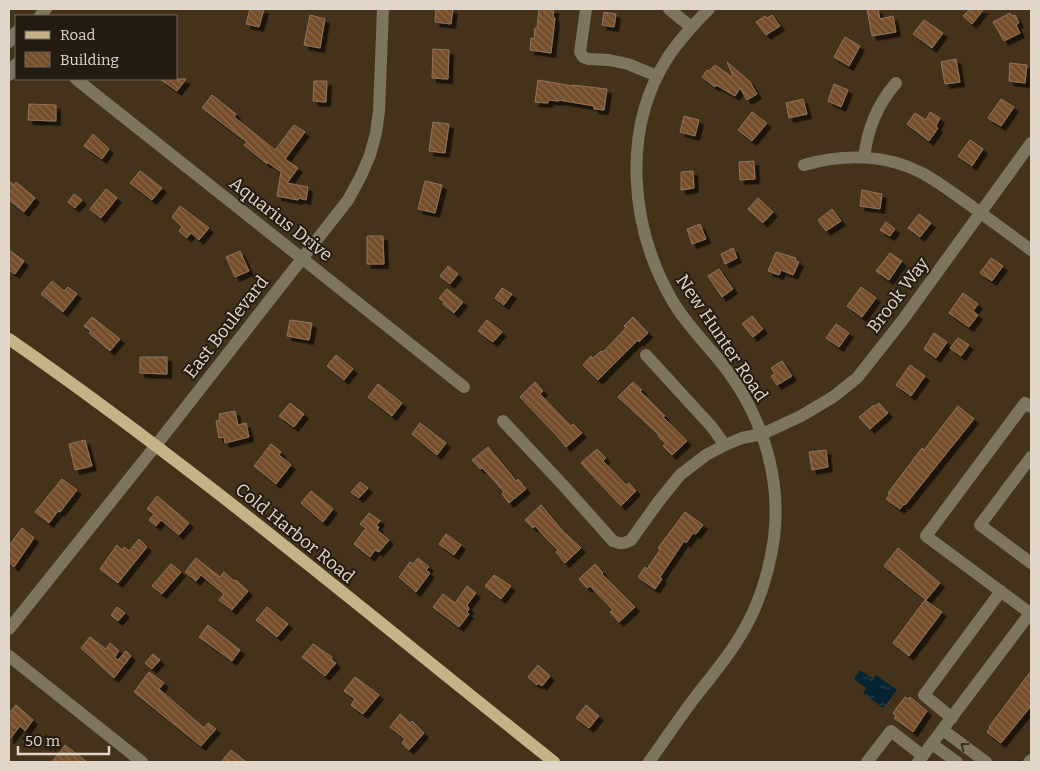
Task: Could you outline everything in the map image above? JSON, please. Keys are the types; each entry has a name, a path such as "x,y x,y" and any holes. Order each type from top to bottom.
{"main road":[{"name":"Cold Harbor Road","path":"9,339 78,386 156,444 554,762"}],"street":[{"name":"East Boulevard","path":"9,629 348,200 370,155 376,133 379,111 383,9"},
{"path":"586,9 580,52 583,56 588,59 609,60 628,64 657,76"},
{"path":"669,9 691,27"},
{"name":"New Hunter Road","path":"649,762 739,639 752,615 762,590 772,546 776,510 774,483 769,457 751,408 738,385 720,360 691,329 673,302 660,278 648,248 638,201 636,179 637,147 646,104 657,76 667,58 691,27 709,9"},
{"name":"Aquarius Drive","path":"77,80 464,388"},
{"path":"864,157 866,139 872,121 880,105 896,82"},
{"name":"Brook Way","path":"503,421 563,484 613,541 620,544 626,543 631,540 680,475 706,455 742,438 762,434 801,416 833,397 857,378 902,320 1031,143"},
{"path":"804,165 844,157 864,157 906,166 937,182 1031,250"},
{"path":"646,355 711,426 725,445"},
{"path":"867,762 891,731 921,759 1031,613 926,536 1025,402 1031,407"},
{"path":"1031,456 980,525 1031,563"},
{"path":"952,718 924,695 1001,591"},
{"path":"9,656 142,762"},
{"path":"943,730 986,762"},
{"path":"932,744 957,762"}],"water":[{"path":"860,670 873,679 876,675 897,690 883,708 863,693 866,688 854,679"}],"building":[{"path":"250,9 264,9 259,27 246,24"},
{"path":"436,9 453,9 451,24 435,22"},
{"path":"539,9 554,9 553,17 555,18 551,53 530,50 531,38 534,39 535,28 537,28"},
{"path":"867,9 878,9 880,19 893,16 896,32 872,36"},
{"path":"970,9 984,9 972,24 963,16"},
{"path":"604,12 616,14 614,27 602,25"},
{"path":"1010,13 1012,16 1015,15 1019,23 1016,25 1020,33 1004,41 993,22"},
{"path":"310,15 325,19 320,48 304,45"},
{"path":"772,15 780,26 766,35 756,22 765,16 767,18"},
{"path":"924,20 943,33 932,48 913,34"},
{"path":"845,37 860,46 849,66 834,57"},
{"path":"433,49 449,50 448,79 432,78"},
{"path":"956,59 960,82 945,84 941,62"},
{"path":"727,62 750,82 757,94 747,100 740,88 735,96 716,85 715,87 702,77 707,70 709,71 715,65 732,77"},
{"path":"1010,63 1027,65 1025,83 1009,81"},
{"path":"186,79 177,91 161,80"},
{"path":"538,80 572,86 607,89 604,110 594,109 594,106 559,100 548,100 548,103 535,102"},
{"path":"314,81 327,81 326,102 313,101"},
{"path":"834,84 848,90 841,107 828,101"},
{"path":"212,95 236,114 234,117 275,150 294,125 305,132 285,159 298,168 287,183 308,187 306,200 277,196 281,172 267,162 267,164 244,145 247,142 202,108"},
{"path":"803,99 807,114 789,118 786,103"},
{"path":"1001,99 1014,107 1001,126 988,118"},
{"path":"29,104 56,105 56,121 28,120"},
{"path":"752,112 767,123 752,141 738,130"},
{"path":"930,112 940,118 936,126 938,128 929,141 907,124 915,113 926,120"},
{"path":"684,116 699,120 695,136 680,132"},
{"path":"433,122 449,124 445,153 429,151"},
{"path":"93,134 109,149 102,159 84,146"},
{"path":"970,140 983,149 972,166 958,156"},
{"path":"754,161 755,179 740,180 739,162"},
{"path":"140,171 162,188 152,200 130,183"},
{"path":"693,171 694,188 681,190 681,172"},
{"path":"9,181 14,185 16,182 35,198 24,212 9,200"},
{"path":"425,181 442,185 435,213 418,209"},
{"path":"106,189 117,198 101,218 90,209"},
{"path":"862,190 882,194 880,209 860,206"},
{"path":"74,194 82,200 75,208 68,202"},
{"path":"758,198 773,212 763,223 748,209"},
{"path":"180,206 209,228 199,240 191,233 187,238 179,231 182,227 172,217"},
{"path":"832,209 841,221 826,231 818,220"},
{"path":"919,214 931,223 920,237 908,228"},
{"path":"886,222 895,229 890,236 880,230"},
{"path":"700,224 706,239 692,244 687,229"},
{"path":"367,236 383,236 384,264 367,264"},
{"path":"733,248 737,258 725,264 721,254"},
{"path":"9,250 24,261 15,274 9,270"},
{"path":"240,251 249,271 235,277 226,257"},
{"path":"776,252 796,258 795,260 799,262 793,275 781,270 779,275 768,271"},
{"path":"890,253 902,261 889,280 876,271"},
{"path":"991,258 1003,266 992,281 980,273"},
{"path":"448,266 458,274 450,284 440,276"},
{"path":"719,269 733,289 722,297 708,276"},
{"path":"52,281 64,291 68,287 77,294 63,312 41,294"},
{"path":"861,287 876,298 862,317 847,306"},
{"path":"502,288 512,294 504,305 495,298"},
{"path":"447,289 463,302 454,313 439,298"},
{"path":"963,293 978,304 973,311 978,315 969,327 949,313"},
{"path":"752,316 763,329 753,337 742,324"},
{"path":"92,317 120,339 110,351 89,333 91,331 84,326"},
{"path":"633,317 648,333 639,342 638,340 598,380 583,365 591,356 593,358 601,351 603,352 626,328 624,326"},
{"path":"290,320 312,323 309,340 287,336"},
{"path":"487,320 502,332 493,342 478,331"},
{"path":"836,324 849,333 839,347 826,338"},
{"path":"934,333 947,342 936,358 924,349"},
{"path":"958,338 969,345 961,356 950,348"},
{"path":"336,355 353,369 344,380 327,366"},
{"path":"140,357 167,357 167,374 140,373"},
{"path":"782,361 792,376 777,385 771,376 775,374 771,368"},
{"path":"910,365 925,376 911,396 896,385"},
{"path":"535,382 543,391 540,394 571,426 573,424 582,433 566,447 520,397"},
{"path":"633,382 665,416 663,417 687,441 672,455 663,446 666,444 659,435 618,397"},
{"path":"378,384 402,403 392,416 368,397"},
{"path":"290,403 304,414 294,427 279,416"},
{"path":"879,403 888,413 870,429 859,417"},
{"path":"958,406 974,419 900,509 886,499 890,494 888,493 922,448 924,450"},
{"path":"235,411 238,425 246,423 249,437 225,443 224,437 219,438 216,421 220,420 219,414"},
{"path":"420,423 446,443 437,455 412,434"},
{"path":"85,440 92,466 75,470 69,444"},
{"path":"271,444 281,452 279,455 291,465 276,484 254,466"},
{"path":"488,447 516,481 518,479 526,489 509,503 502,494 504,492 472,460"},
{"path":"597,449 606,458 603,461 626,485 629,483 636,491 621,506 581,463"},
{"path":"826,450 828,467 812,470 809,452"},
{"path":"62,479 77,490 49,523 35,512"},
{"path":"360,482 368,488 359,498 351,492"},
{"path":"311,491 333,509 323,522 301,503"},
{"path":"157,496 189,523 179,535 161,520 156,526 149,520 154,514 147,509"},
{"path":"541,505 563,531 581,548 565,563 556,552 558,550 535,526 533,528 525,520"},
{"path":"685,512 703,525 696,534 693,533 686,543 684,541 660,577 662,579 655,589 638,577 645,567 647,569 660,550 658,548"},
{"path":"369,513 380,521 376,526 379,527 377,530 389,540 379,552 375,550 370,557 354,544 366,528 360,524"},
{"path":"22,528 34,538 14,567 9,562 9,546"},
{"path":"446,534 461,545 454,555 439,544"},
{"path":"139,539 147,547 118,583 100,569 117,545 122,550 124,547 129,551"},
{"path":"898,548 940,583 926,600 884,566"},
{"path":"196,558 220,577 224,572 248,591 232,610 219,600 224,594 201,575 196,581 185,572"},
{"path":"418,558 429,567 426,570 430,573 416,592 399,577 410,562 413,564"},
{"path":"171,564 181,572 162,594 152,586"},
{"path":"595,564 602,574 635,607 619,622 610,612 613,610 590,586 587,588 579,579"},
{"path":"494,575 511,586 501,599 485,586"},
{"path":"467,586 476,593 467,605 469,609 467,612 469,614 459,627 433,607 443,594 455,603"},
{"path":"925,600 942,612 909,656 893,643"},
{"path":"117,607 125,613 118,621 111,615"},
{"path":"267,607 288,624 277,637 256,620"},
{"path":"208,625 240,650 232,661 199,637"},
{"path":"90,637 106,649 110,643 119,651 115,657 118,660 126,651 131,656 114,678 81,648"},
{"path":"313,644 332,657 331,659 336,663 325,676 302,657"},
{"path":"153,654 160,660 152,669 145,663"},
{"path":"538,665 550,676 542,686 538,683 537,685 528,677"},
{"path":"1031,671 1031,706 1001,743 987,732 989,727"},
{"path":"149,672 164,683 159,689 204,728 208,723 216,729 201,746 134,692"},
{"path":"355,677 379,695 363,714 351,705 355,699 344,691"},
{"path":"905,697 908,699 910,697 927,711 913,732 894,718 896,716 893,713"},
{"path":"16,705 33,720 25,731 20,726 9,740 9,713"},
{"path":"586,705 599,716 589,728 576,718"},
{"path":"400,714 410,723 412,721 424,733 409,750 402,743 405,739 390,727"},
{"path":"65,745 87,762 52,762"},
{"path":"231,750 246,762 221,762"}]}
